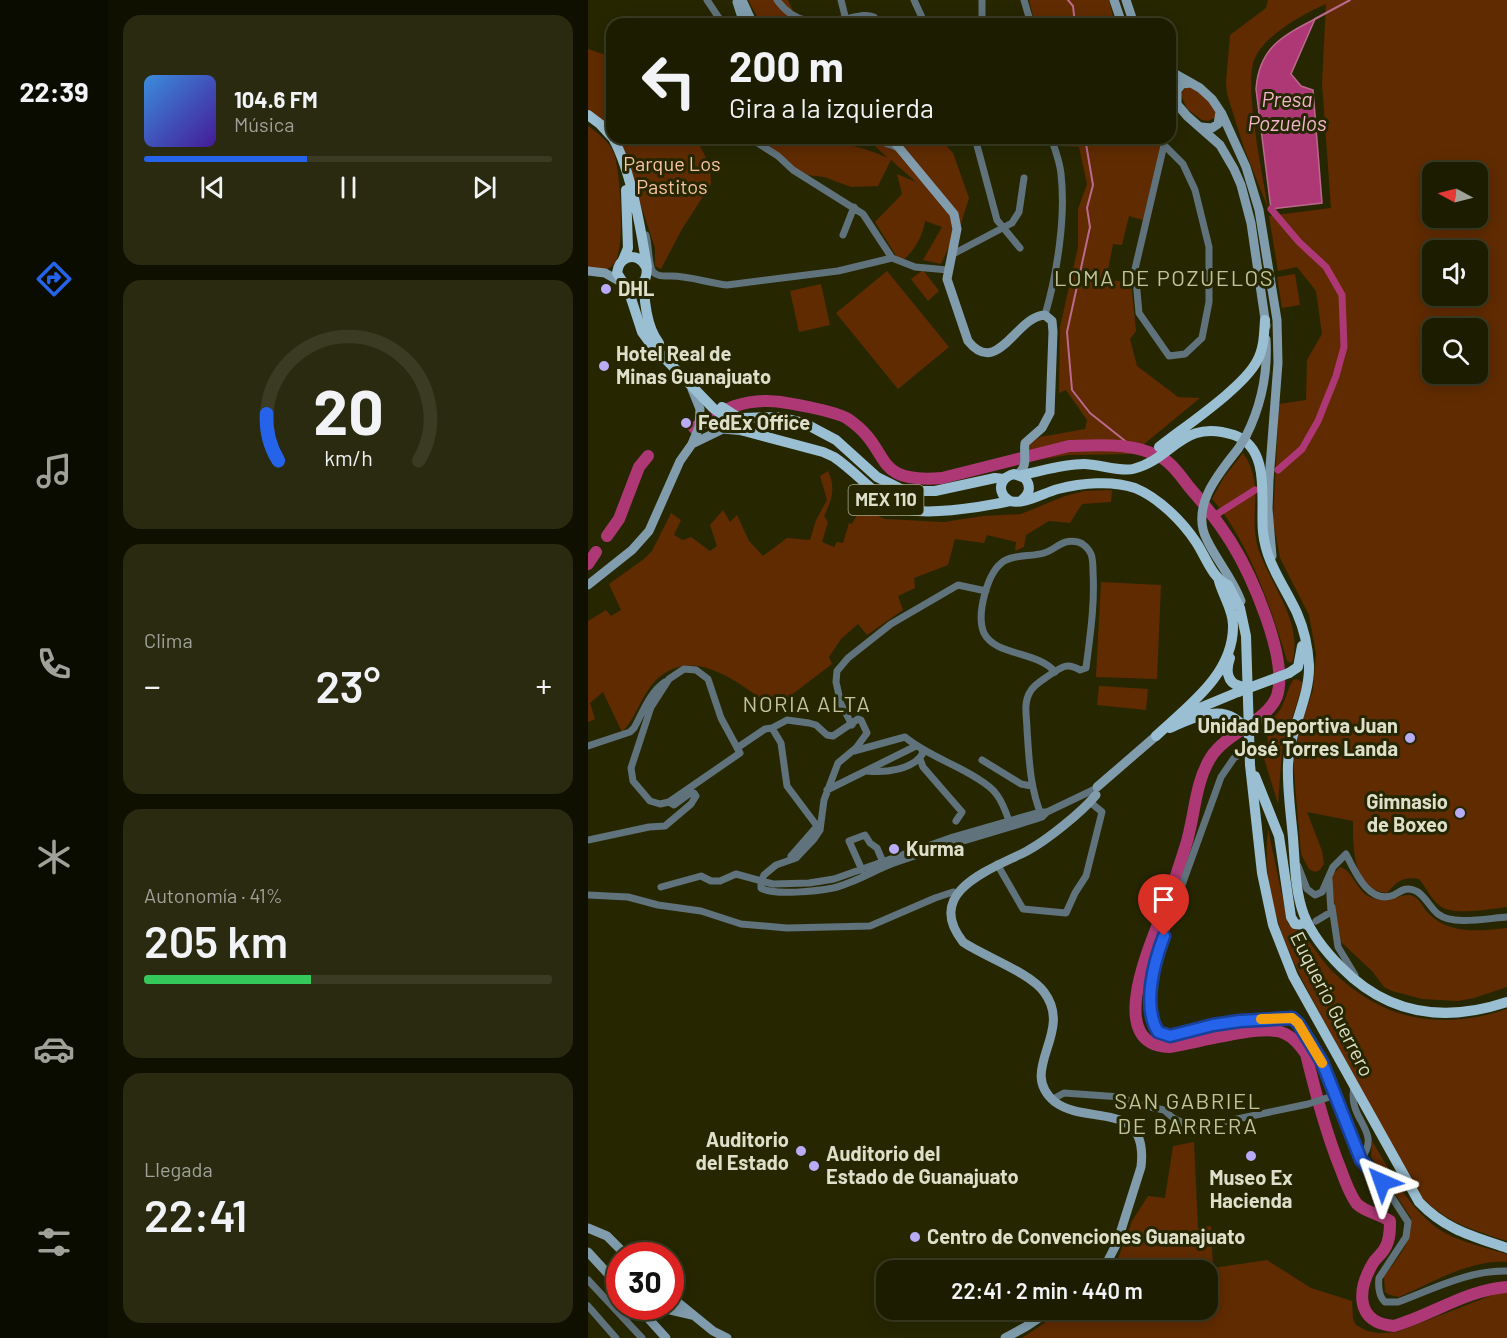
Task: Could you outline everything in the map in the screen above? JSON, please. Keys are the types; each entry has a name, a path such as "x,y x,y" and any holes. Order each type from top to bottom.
{"main road":[{"path":"737,0 742,18"},
{"path":"742,0 750,18"},
{"path":"1114,0 1120,18"},
{"path":"1126,0 1132,18"},
{"path":"1176,74 1212,99 1253,188 1259,210 1271,320 1264,379 1257,412 1246,436 1220,472 1206,498 1201,522 1207,542 1240,598 1244,609 1246,636"},
{"path":"1178,106 1176,95 1178,87 1191,83"},
{"path":"1176,104 1221,145 1228,156 1241,185 1251,223 1278,363 1268,509 1272,560 1277,575"},
{"path":"1199,126 1208,128 1218,124 1220,117 1218,109"},
{"name":"MEX 110","path":"588,116 606,131"},
{"name":"MEX 110","path":"615,144 625,169 640,228 647,267 645,280 647,315 655,338 715,405"},
{"path":"896,144 954,214 957,229 948,270 949,286 968,340 978,350 987,352 1005,345 1028,321 1035,317 1045,315 1052,321 1050,413 1042,428 1025,443 1026,461 1020,475 1029,485 1028,494 1022,500"},
{"name":"MEX 110","path":"625,169 628,248 617,273 624,284 642,332 690,386 734,420 744,431 824,452 853,471 888,501 904,509 935,512 1022,500 1058,489 1097,483 1136,489 1164,507 1195,541 1219,581 1228,585 1240,608 1246,636 1243,717"},
{"path":"605,273 632,257 637,258 647,267"},
{"path":"588,271 605,273 624,284 639,285 645,280"},
{"path":"1148,459 1157,448 1225,395 1251,370 1257,363 1271,320"},
{"path":"588,585 642,542 655,521 680,461 699,428 700,410 690,386"},
{"name":"MEX 110","path":"734,420 775,418 804,423 836,440 877,477 905,491 935,491 995,478 1004,479 1010,474 1020,475 1085,464 1119,468 1148,459"},
{"path":"694,440 723,429 744,431"},
{"name":"Euquerio Guerrero","path":"1148,459 1194,432 1203,431 1234,436 1251,449 1261,467 1263,535 1270,563 1298,616 1307,645 1309,671 1307,690 1294,727 1289,752 1288,776 1301,906 1311,930 1336,963 1364,987 1390,1003 1436,1013 1469,1012 1507,1002"},
{"path":"1004,479 1001,486 1002,494 1010,501"},
{"path":"1108,1260 1117,1243 1141,1167 1143,1154 1140,1141 1134,1130 1125,1122 1068,1108 1053,1099 1042,1079 1042,1067 1054,1029 1053,1009 1043,990 1033,981 963,942 952,923 952,905 962,887 997,864 1041,842 1202,693 1219,671 1231,640 1233,624 1231,613 1219,581"},
{"path":"1231,613 1238,627 1228,674 1239,689"},
{"path":"1160,733 1187,713 1239,689 1269,681 1298,667 1302,656 1302,643 1298,616"},
{"path":"1160,733 1207,713 1243,717"},
{"name":"Euquerio Guerrero","path":"1243,717 1248,736 1262,873 1273,925 1293,976 1408,1186 1424,1208 1457,1231 1507,1248"},
{"path":"1250,765 1279,836 1291,917 1295,924 1304,925"},
{"path":"588,1228 607,1236 613,1242"},
{"path":"588,1252 606,1272"},
{"path":"684,1307 713,1331 727,1338"},
{"path":"684,1313 695,1316"},
{"path":"648,1320 660,1336"},
{"path":"1005,1338 1036,1320"}],"street":[{"path":"707,0 719,18"},
{"path":"777,0 790,15 796,18"},
{"path":"841,0 846,18"},
{"path":"914,0 922,18"},
{"path":"982,0 982,18"},
{"path":"1023,0 1028,18"},
{"path":"759,144 778,156 793,170 863,214 892,258"},
{"path":"977,144 997,220 1020,248"},
{"path":"1045,315 1053,284 1063,199 1061,171 1053,144"},
{"path":"1163,144 1136,269 1139,313 1169,356 1185,354 1202,338 1209,302 1209,247 1195,190 1183,165 1165,144"},
{"path":"952,254 1004,228 1017,218 1024,178"},
{"path":"843,236 854,207"},
{"path":"640,228 646,236 650,267 654,273 661,276 682,276 710,283 727,285 838,271 892,258 915,267 948,270"},
{"path":"1043,814 1032,786 1026,705 1028,694 1035,685 1055,672 1065,665 1080,670 1086,668 1094,594 1092,555 1077,542 1064,542 1046,553 1006,560 995,569 988,581 986,591 982,617 983,631 990,642 1034,659 1055,672"},
{"path":"852,725 841,704 836,682 837,671 848,658 891,624 958,585 986,591"},
{"path":"588,746 634,729 657,687 669,679 684,669 696,670 708,679 721,718 740,753 669,802 660,804 650,801 633,781 631,768 651,707 669,679"},
{"path":"737,748 765,729 787,720 816,725 826,735 833,736 861,720 867,733 838,763 827,790 819,826 806,850 764,875 761,882 763,890 795,891 836,887 887,865 1043,814 1095,793 1102,812 1086,876 1066,913 1023,909 997,864"},
{"path":"772,728 781,743 787,786 819,826"},
{"path":"851,752 905,737 918,747 954,764 988,786 997,794 1009,821"},
{"path":"865,771 882,772 909,765 920,759 923,753 918,747"},
{"path":"827,790 918,747"},
{"path":"1249,750 1234,758 1221,777 1154,964 1151,1017 1158,1032 1170,1036 1213,1025 1266,1019 1292,1018 1298,1023 1322,1062 1361,1160 1382,1182 1408,1222 1406,1237 1379,1278 1380,1292 1385,1302 1398,1302 1471,1275 1507,1271"},
{"path":"920,759 923,767 962,812 956,821"},
{"path":"982,760 1021,784 1032,786"},
{"path":"588,840 649,827 665,826 691,804 696,796 694,793 689,794 674,805 669,802"},
{"path":"661,887 701,876 711,881 720,881 736,874 753,877 761,882 809,884 862,870 944,840 1009,821 1043,814"},
{"path":"862,870 849,841 865,835 877,848 883,862"},
{"path":"1295,858 1307,889 1317,895 1322,892 1333,867 1346,854 1359,880 1379,897 1386,897 1403,889 1411,889 1418,891 1442,917 1453,920 1507,917"},
{"path":"1328,878 1338,947 1364,987"},
{"path":"588,895 628,897 658,906 701,911 747,925 787,928 870,926 934,898 953,892 957,893"},
{"path":"1316,921 1329,915 1332,907"},
{"path":"1354,1087 1352,1102 1354,1111 1369,1138 1368,1147 1361,1160"},
{"path":"1053,1099 1064,1093 1121,1097 1136,1104 1164,1110 1173,1118 1184,1123 1204,1126 1308,1104 1336,1095"},
{"path":"588,1280 642,1338"},
{"path":"588,1306 608,1335 616,1338"}],"green space":[{"path":"748,0 788,0 796,18 758,18"},
{"path":"1029,0 1109,0 1114,18 1034,18"},
{"path":"1268,0 1507,0 1507,907 1472,911 1446,909 1437,903 1419,879 1413,878 1401,880 1387,893 1375,890 1361,876 1357,866 1353,843 1353,821 1307,812 1322,851 1324,864 1320,870 1315,872 1309,869 1301,854 1293,760 1299,731 1313,690 1316,654 1309,615 1280,558 1273,520 1279,404 1306,400 1307,360 1322,334 1316,291 1297,267 1278,271 1269,216 1331,208 1322,83 1326,4 1296,19 1276,33 1260,49 1255,58 1251,88 1268,208 1244,148 1227,94 1230,35 1266,8"},
{"name":"Parque Los Pastitos","path":"588,49 606,55 606,124 588,111"},
{"path":"1187,87 1200,91 1207,97 1216,108 1216,117 1208,121 1202,120 1187,109 1181,95"},
{"name":"Parque Los Pastitos","path":"588,126 603,138 614,153 618,176 621,227 618,256 614,264 602,270 588,269"},
{"name":"Parque Los Pastitos","path":"621,144 699,144 710,166 711,184 682,229 661,269 655,266 655,248"},
{"path":"768,144 844,144 888,158 873,144 945,144 953,153 969,198 956,239 955,234 941,264 923,260 942,227 925,221 917,244 900,262 875,222 902,194 897,174 916,182 891,160 878,186 851,187 824,177 798,174"},
{"path":"1058,144 1159,144 1143,220 1129,216 1122,245 1113,244 1106,280 1131,282 1136,331 1130,339 1137,366 1178,397 1200,398 1132,454 1069,455 1031,459 1028,445 1040,437 1085,429 1087,420 1066,390 1059,393 1060,327 1078,247 1078,209 1087,184 1079,147 1058,146"},
{"path":"923,270 939,291 928,301 911,279"},
{"path":"887,271 949,347 898,389 836,313"},
{"path":"1295,274 1300,305 1282,308 1277,277"},
{"path":"821,284 830,325 799,332 790,291"},
{"path":"1243,453 1254,477 1255,525 1259,551 1290,619 1294,634 1295,648 1292,663 1287,661 1266,598 1248,554 1225,515 1212,499 1224,477"},
{"path":"828,471 832,483 832,494 824,516 828,522 822,542 834,547 837,542 843,543 849,523 852,524 857,515 874,514 885,519 944,522 983,516 1021,514 1065,496 1085,491 1112,490 1111,502 1082,504 1070,523 1049,521 1026,535 1024,547 1015,551 1016,542 987,535 984,543 955,539 948,565 914,578 915,588 898,596 903,610 867,635 858,624 841,639 829,657 832,664 790,696 794,703 779,711 719,672 703,667 686,666 670,670 655,681 622,732 603,692 590,703 595,719 588,722 588,621 606,610 611,616 621,610 609,584 652,551 671,513 681,520 674,535 683,540 691,537 710,551 717,546 710,525 723,510 730,522 737,515 749,541 763,556 787,538 810,540 816,520 827,500 820,476"},
{"path":"1101,582 1161,585 1157,679 1096,677"},
{"path":"1297,679 1303,683 1282,750 1278,804 1263,755 1269,752 1266,722 1281,709 1293,680"},
{"path":"1099,686 1148,689 1146,710 1097,705"},
{"path":"1268,829 1288,924 1303,935 1328,967 1352,988 1393,1011 1436,1020 1482,1016 1507,1009 1507,1241 1457,1223 1435,1209 1416,1190 1313,1001 1287,946 1270,890 1267,860"},
{"path":"1340,867 1348,872 1368,896 1388,900 1404,895 1413,896 1420,901 1428,913 1445,925 1465,930 1507,928 1507,987 1458,1001 1422,999 1384,987 1373,972 1341,942 1331,882 1333,874"},
{"path":"1372,1141 1406,1195 1427,1219 1453,1237 1507,1254 1507,1262 1479,1264 1465,1268 1399,1297 1385,1292 1384,1276 1407,1243 1411,1218 1371,1157"},
{"path":"1194,1142 1198,1228 1211,1226 1213,1260 1117,1260 1132,1221 1148,1196 1165,1198 1173,1146"},
{"path":"1267,1260 1311,1288 1352,1301 1353,1319 1356,1325 1367,1331 1379,1333 1397,1332 1495,1294 1507,1293 1507,1338 1022,1338 1049,1320 1218,1320 1218,1267"}],"water":[{"name":"Presa Pozuelos","path":"1315,19 1291,74 1301,86 1313,90 1322,203 1271,209 1256,89 1258,75 1267,53 1274,45 1292,31"}],"waterway":[{"path":"1068,0 1073,6 1074,18"},
{"path":"1315,19 1350,0"},
{"path":"1086,144 1093,185 1087,208 1090,227 1067,332 1072,390 1090,413 1134,448"},
{"path":"1271,209 1299,242 1326,267 1342,295 1344,347 1336,376 1318,421 1302,449 1278,470"},
{"path":"694,428 735,406 774,401 821,410 848,419 872,442 892,470 903,476 942,478 1069,446 1093,445 1140,449 1162,458 1174,467 1222,528 1248,574 1273,639 1279,680 1277,696 1272,705 1265,713 1218,748 1205,767 1185,848 1144,963 1135,1009 1139,1028 1149,1042 1169,1047 1239,1033 1277,1031 1294,1040 1306,1054 1326,1128 1350,1192 1360,1207 1390,1221 1387,1245 1373,1263 1362,1294 1366,1312 1372,1319 1381,1324 1394,1326 1477,1293 1507,1287"},
{"path":"607,536 619,519 639,467 648,456"},
{"path":"1214,516 1255,490"},
{"path":"588,564 596,552"}],"slow traffic":[{"path":"1261,1019 1292,1018 1298,1023 1322,1063"}],"place":[{"name":"DHL","path":"606,289"},
{"name":"Hotel Real de Minas Guanajuato","path":"604,366"},
{"name":"FedEx Office","path":"686,423"},
{"name":"Unidad Deportiva Juan José Torres Landa","path":"1410,738"},
{"name":"Gimnasio de Boxeo","path":"1460,813"},
{"name":"Kurma","path":"894,849"},
{"name":"Auditorio del Estado","path":"801,1151"},
{"name":"Museo Ex Hacienda","path":"1251,1156"},
{"name":"Auditorio del Estado de Guanajuato","path":"814,1166"},
{"name":"Centro de Convenciones Guanajuato","path":"915,1237"}],"district":[{"name":"LOMA DE POZUELOS","path":"1164,278"},
{"name":"NORIA ALTA","path":"807,704"},
{"name":"SAN GABRIEL DE BARRERA","path":"1188,1114"}],"route":[{"path":"1164,936 1153,972 1151,1017 1158,1032 1170,1036 1240,1021 1292,1018 1298,1023 1322,1062 1361,1160 1382,1182"}]}
